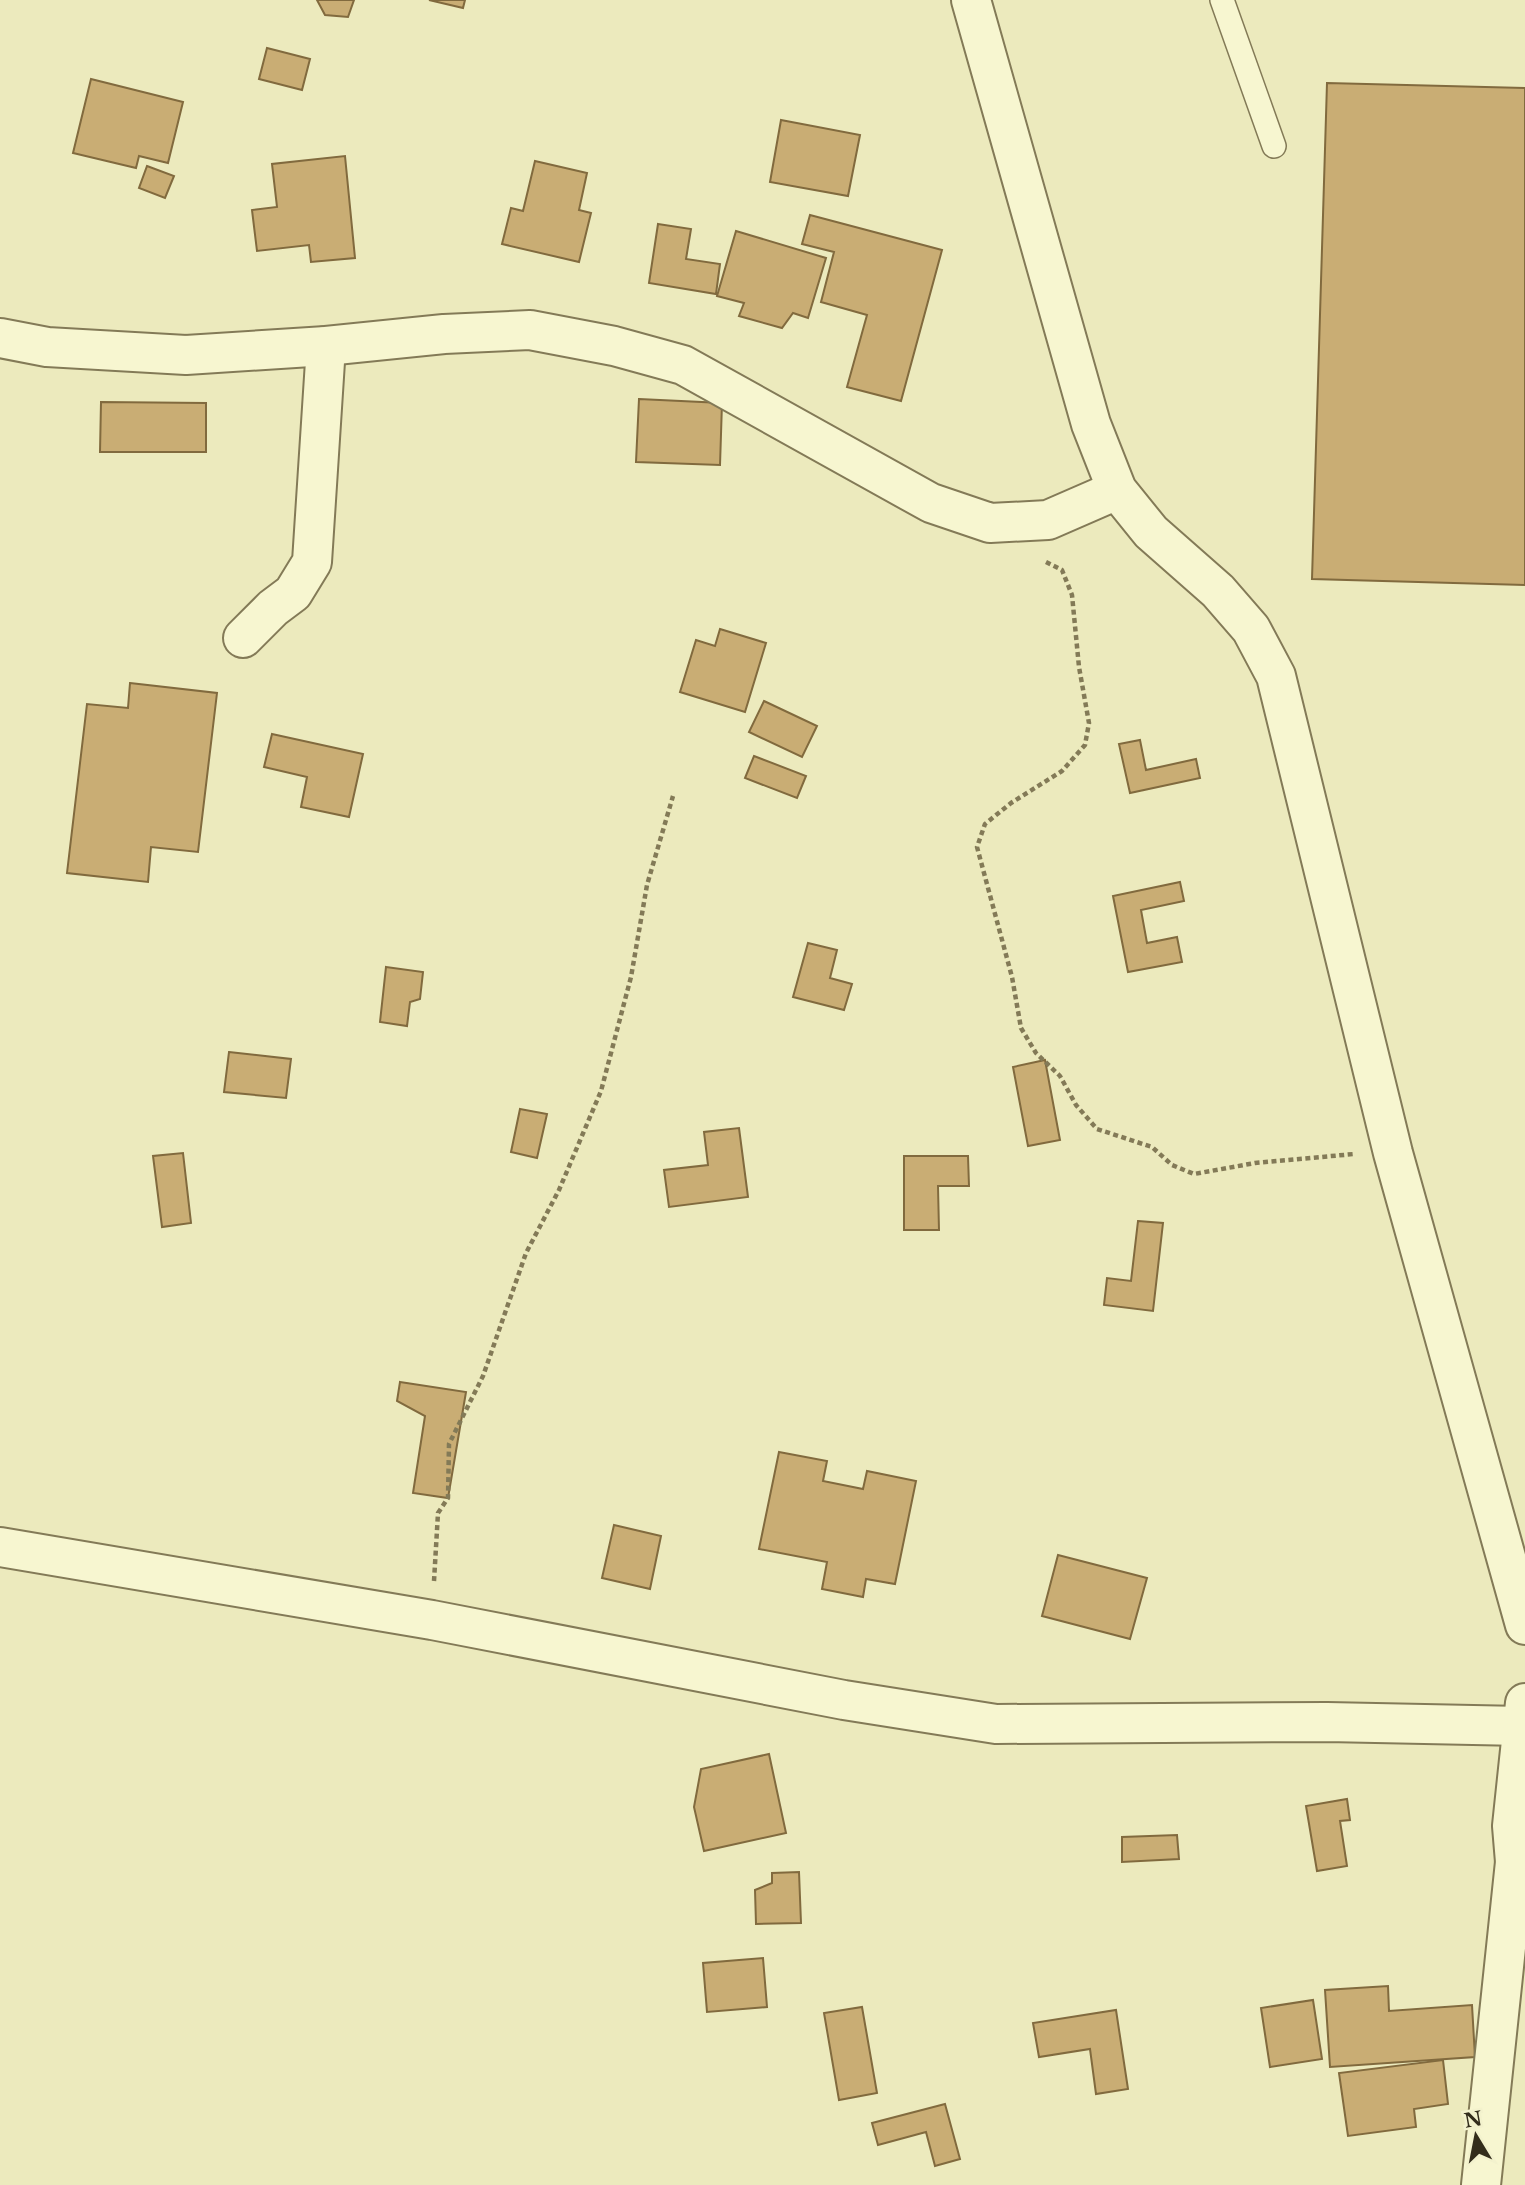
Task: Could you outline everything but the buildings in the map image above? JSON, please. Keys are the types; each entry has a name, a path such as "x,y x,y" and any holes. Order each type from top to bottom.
{"street":[{"path":"971,0 1091,424 1117,490 1151,532 1218,591 1251,629 1276,676 1393,1153 1525,1625"},
{"path":"0,338 47,347 186,355 326,346 444,334 530,330 614,346 683,365 931,503 990,523 1048,520 1117,490"},
{"path":"243,638 293,593 312,562 326,346"},
{"path":"0,1547 432,1620 844,1700 996,1724 1327,1722 1524,1715 1512,1826 1520,1871 1481,2185"}],"lane":[{"path":"1222,0 1274,146"}],"path":[{"path":"1037,557 1062,570 1072,595 1079,667 1089,723 1085,745 1062,771 1011,803 985,824 977,847 1012,977 1021,1028 1036,1054 1060,1076 1076,1105 1097,1129 1152,1147 1172,1165 1194,1174 1255,1163 1331,1155 1393,1153"},
{"path":"432,1620 438,1513 448,1498 449,1444 483,1376 526,1253 559,1190 601,1091 631,977 647,885 673,796"}]}
